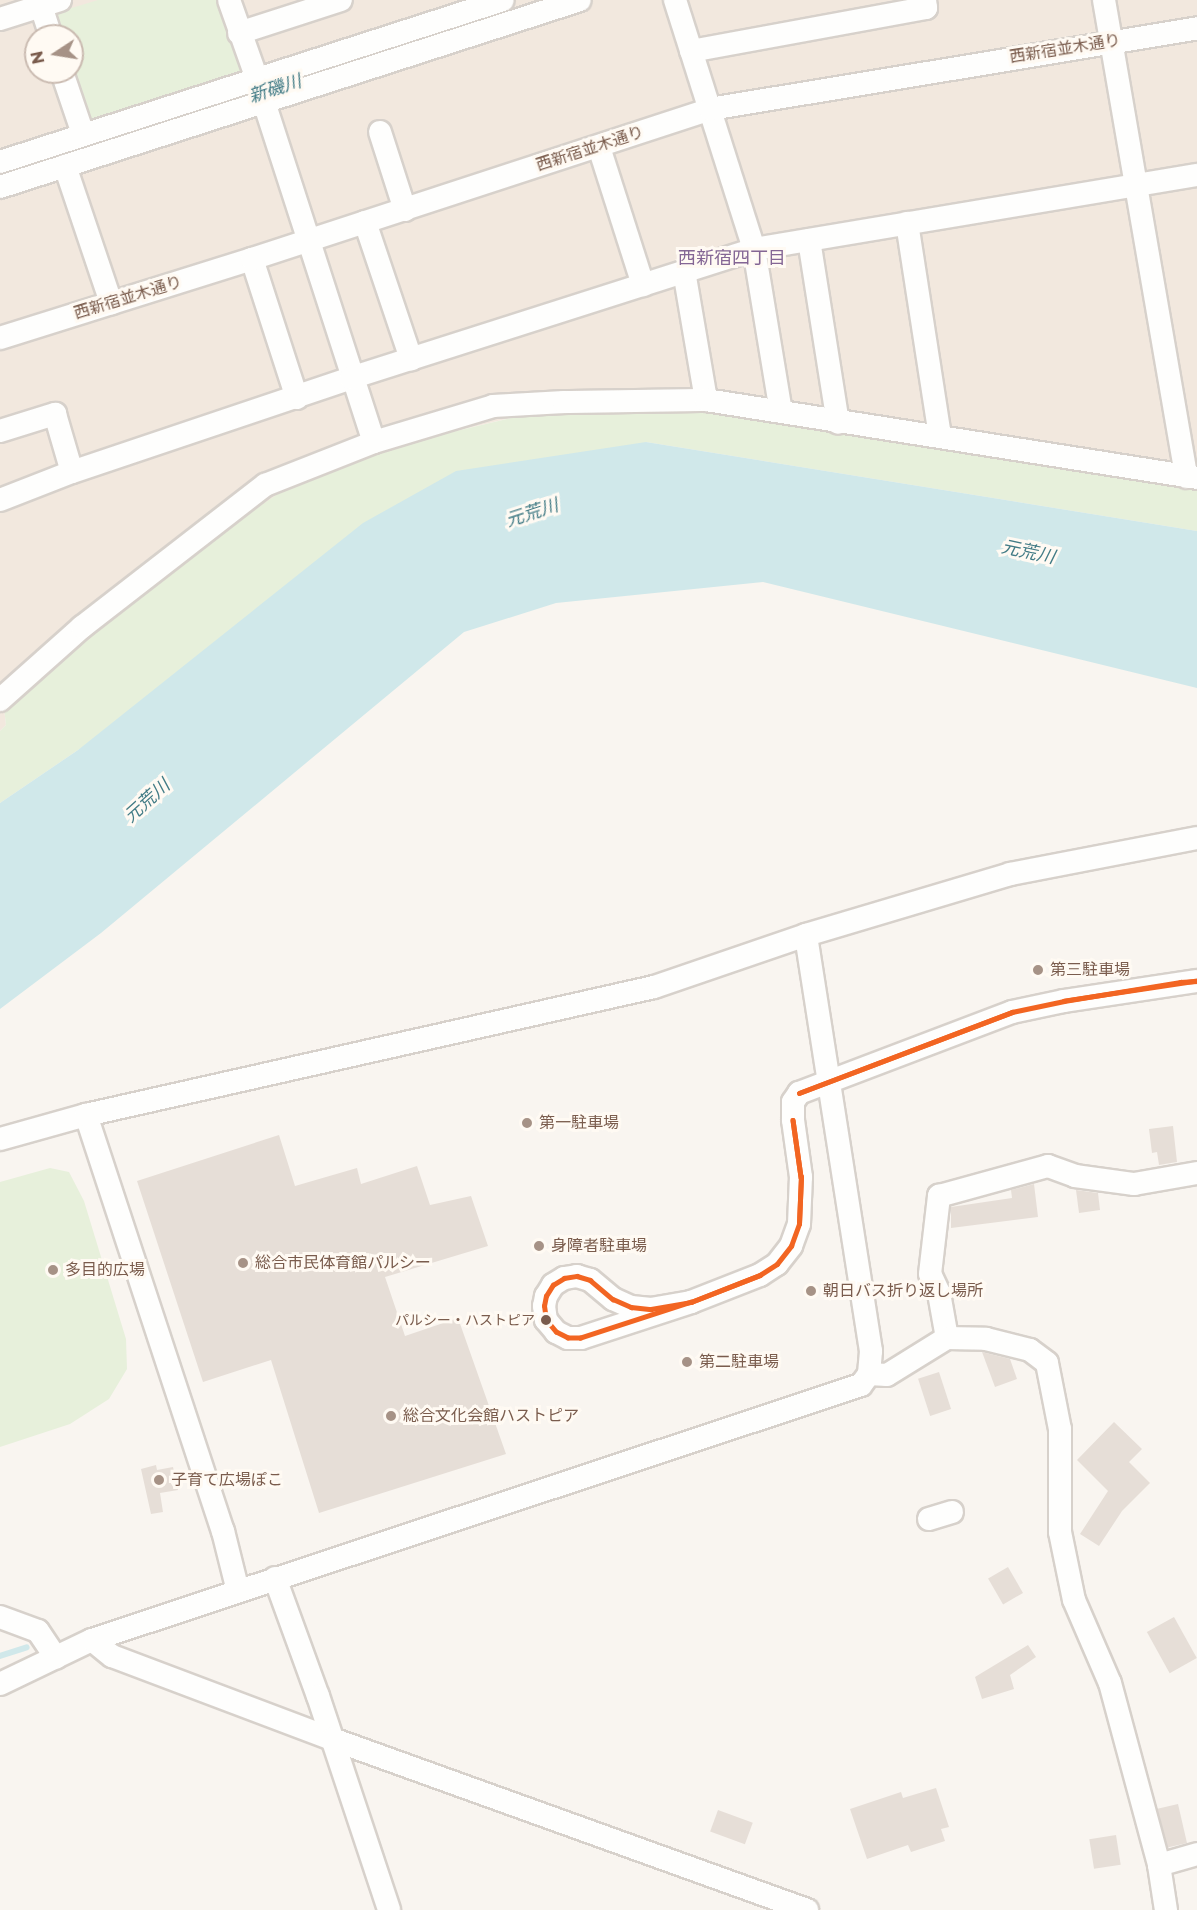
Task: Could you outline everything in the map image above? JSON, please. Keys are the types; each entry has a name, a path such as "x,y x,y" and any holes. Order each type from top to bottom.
{"street":[{"path":"229,0 257,79"},
{"path":"239,33 341,0"},
{"path":"0,162 503,0"},
{"path":"0,187 580,0"},
{"path":"675,0 754,249 780,412"},
{"path":"691,51 926,8 925,0"},
{"path":"0,700 81,627 265,485 374,442 493,406 564,402 706,400 1192,478 1135,184 1104,0"},
{"path":"0,19 50,3 51,24"},
{"name":"西新宿並木通り","path":"0,338 405,210 710,109 1197,28"},
{"path":"66,84 83,134"},
{"path":"264,102 351,378 374,442"},
{"path":"380,132 405,210"},
{"path":"599,147 643,285"},
{"path":"65,166 111,303"},
{"path":"0,500 72,472 351,378 754,249 1197,175"},
{"path":"365,222 411,360"},
{"path":"907,224 940,436"},
{"path":"809,240 838,423"},
{"path":"252,259 297,398"},
{"path":"684,271 706,400"},
{"path":"2,425 55,414 72,472"},
{"path":"0,1139 86,1115 654,987 806,935 1010,874 1197,838"},
{"path":"0,1684 92,1640 846,1392 861,1384 869,1374 871,1351 806,935"},
{"path":"691,1302 651,1310 641,1308 622,1303 590,1280 577,1276 564,1278 553,1285 546,1296 544,1306 546,1320 556,1332 568,1338 581,1338 691,1302 760,1275 777,1263 791,1246 799,1224 801,1177 793,1120 793,1102 799,1094 874,1063 1012,1012 1064,1001 1197,981"},
{"path":"86,1115 223,1531 238,1591"},
{"path":"947,1338 939,1293 930,1274 939,1196 1048,1166 1075,1176 1134,1184 1197,1173"},
{"path":"581,1338 595,1331 603,1319 606,1304 601,1290"},
{"path":"869,1374 887,1375 947,1338 986,1339 1030,1350 1047,1363 1060,1429 1060,1532 1072,1589 1110,1683 1159,1865 1166,1910"},
{"path":"929,1519 952,1512"},
{"path":"275,1578 389,1910"},
{"path":"0,1617 38,1631 56,1658"},
{"path":"92,1640 112,1656 332,1739 807,1910"},
{"path":"1159,1865 1197,1854"}],"shaded area":[{"path":"0,0 1197,0 1197,490 655,404 510,418 376,450 164,573 4,708 6,725 0,731"}],"green space":[{"path":"98,0 224,0 249,81 88,131 75,84 84,84 84,24 55,24 52,14"},
{"path":"655,404 1197,490 1197,531 646,442 78,750 0,803 0,731 6,725 4,708 164,573 289,486 376,450 511,418"},
{"name":"多目的広場","path":"50,1168 69,1172 84,1201 126,1339 127,1369 109,1399 70,1424 0,1447 0,1182"}],"water":[{"name":"元荒川","path":"646,442 1197,531 1197,688 763,582 556,603 464,632 101,933 0,1009 0,803 78,750 363,523 456,471"}],"building":[{"path":"1173,1126 1177,1162 1159,1165 1157,1152 1152,1153 1149,1129"},
{"path":"279,1135 295,1186 357,1168 361,1184 417,1166 430,1205 471,1196 488,1246 385,1277 405,1336 458,1318 506,1454 319,1513 271,1360 203,1382 137,1181"},
{"path":"1034,1184 1038,1217 951,1228 951,1207 1012,1198 1011,1190"},
{"path":"1076,1190 1098,1193 1100,1210 1079,1213"},
{"path":"982,1352 1010,1359 1017,1379 995,1387"},
{"path":"939,1372 951,1409 930,1416 918,1379"},
{"path":"1114,1422 1142,1449 1129,1462 1150,1483 1122,1511 1099,1546 1080,1534 1108,1491 1077,1460"},
{"name":"子育て広場ぽこ","path":"156,1465 157,1470 173,1467 178,1490 160,1493 163,1512 151,1514 141,1469"},
{"path":"1008,1567 1023,1593 1003,1604 988,1578"},
{"path":"1174,1617 1197,1658 1170,1673 1147,1632"},
{"path":"1028,1645 1036,1657 1010,1675 1014,1689 982,1699 975,1677"},
{"path":"936,1788 949,1827 941,1829 945,1841 911,1852 908,1845 867,1859 850,1809 901,1792 903,1798"},
{"path":"1178,1804 1187,1843 1167,1848 1158,1809"},
{"path":"718,1810 753,1823 745,1844 710,1832"},
{"path":"1116,1835 1121,1865 1094,1869 1089,1839"}],"waterway":[{"path":"0,1656 27,1647"}],"transit line":[{"path":"1197,981 1064,1001 1180,982 1197,981"},
{"path":"1012,1012 1064,1001"},
{"path":"799,1093 1012,1012"},
{"path":"799,1093 1012,1012"},
{"path":"793,1120 801,1177"},
{"path":"793,1120 801,1177"},
{"path":"799,1224 801,1177"},
{"path":"799,1224 801,1177"},
{"path":"760,1275 777,1264 791,1246 799,1224"},
{"path":"691,1302 760,1275"},
{"path":"691,1302 760,1275"},
{"path":"577,1276 590,1280 613,1299 631,1307 651,1309 691,1302 581,1338 568,1338 556,1332 546,1320 544,1306 546,1296 553,1285 564,1278 577,1276"}],"place":[{"name":"第三駐車場","path":"1038,970"},
{"name":"第一駐車場","path":"527,1123"},
{"name":"身障者駐車場","path":"539,1246"},
{"name":"総合市民体育館パルシー","path":"243,1263"},
{"name":"多目的広場","path":"53,1270"},
{"name":"朝日バス折り返し場所","path":"811,1291"},
{"name":"パルシー・ハストピア","path":"546,1320"},
{"name":"第二駐車場","path":"687,1362"},
{"name":"総合文化会館ハストピア","path":"391,1416"},
{"name":"子育て広場ぽこ","path":"159,1480"}],"district":[{"name":"西新宿四丁目","path":"732,258"}],"water label":[{"name":"新磯川","path":"275,89"}]}
